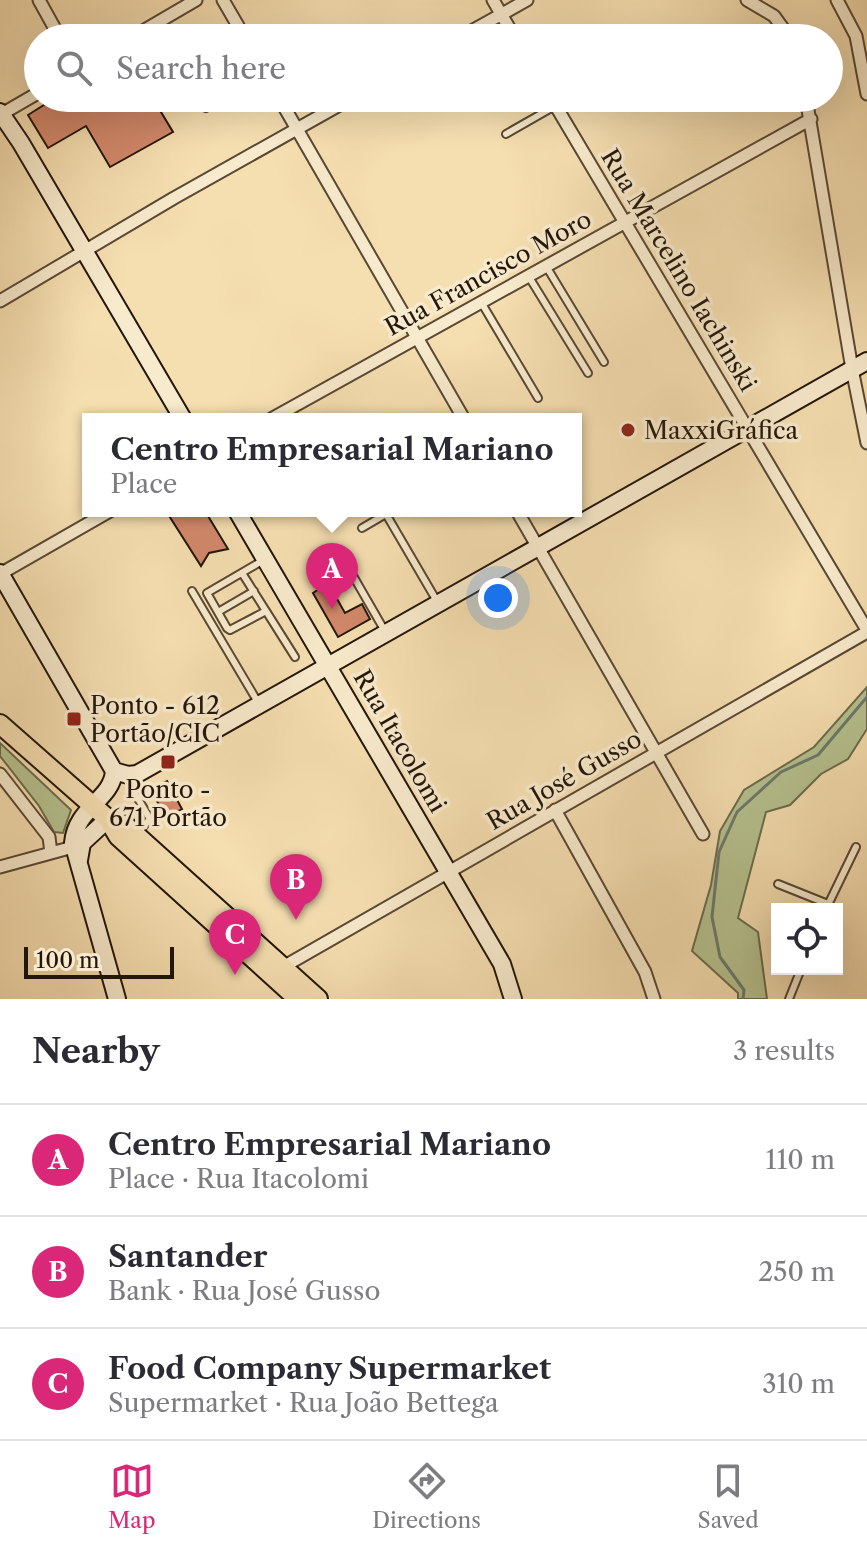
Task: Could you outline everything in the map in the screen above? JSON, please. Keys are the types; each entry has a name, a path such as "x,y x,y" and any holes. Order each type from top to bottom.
{"main road":[{"path":"1,114 179,413"},
{"path":"114,771 137,774 867,361"},
{"name":"Rua Itacolomi","path":"241,517 502,964 513,999"},
{"path":"0,574 114,771 111,786 76,826 76,854 117,999"},
{"path":"0,724 108,819 118,836 298,999"},
{"path":"108,819 136,834 318,999"},
{"path":"76,854 82,843 108,819"}],"street":[{"path":"39,0 52,24"},
{"path":"157,24 196,0"},
{"path":"223,0 237,24"},
{"path":"493,0 507,24"},
{"path":"484,24 527,0"},
{"path":"747,0 774,16 780,24"},
{"path":"837,0 863,42 867,94"},
{"path":"1,114 24,101"},
{"path":"287,112 461,413"},
{"path":"0,301 327,112"},
{"name":"Rua Marcelino Iachinski","path":"559,112 867,631"},
{"path":"809,112 867,443"},
{"name":"Rua Francisco Moro","path":"282,413 811,119"},
{"path":"0,574 100,517"},
{"path":"520,517 703,834"},
{"name":"Rua José Gusso","path":"283,967 867,631"},
{"path":"0,774 49,837 51,853"},
{"path":"555,810 645,972 654,999"},
{"path":"0,867 51,853 76,854"}],"lane":[{"path":"506,134 538,112"},
{"path":"546,266 604,362"},
{"path":"529,276 588,373"},
{"path":"481,302 538,398"},
{"path":"362,528 381,517"},
{"path":"388,517 438,603"},
{"path":"266,559 207,593 230,630 266,611"},
{"path":"242,573 295,657"},
{"path":"352,574 386,633"},
{"path":"192,591 259,704"},
{"path":"218,612 254,591"},
{"path":"136,834 150,819 131,787 131,779 137,774"},
{"path":"829,903 856,847"},
{"path":"778,884 818,903"},
{"path":"789,999 799,975"}],"green space":[{"path":"867,687 867,729 848,759 821,774 790,805 766,812 738,918 758,932 767,999 738,999 738,993 692,951 711,885 720,831 744,790 814,747"},
{"path":"0,743 71,810 63,833 54,832 39,806 0,756"}],"building":[{"path":"33,112 161,112 173,132 110,167 86,126 48,148 28,115"},
{"path":"170,517 209,517 228,549 209,553 201,566"},
{"path":"328,583 345,613 362,604 370,619 338,637 313,593"},
{"path":"167,781 182,809 166,818 151,790"}],"waterway":[{"path":"743,999 744,990 720,957 712,917 719,852 737,812 781,772 818,755 867,697"}],"place":[{"name":"MaxxiGráfica","path":"628,430"},
{"name":"Centro Empresarial Mariano","path":"332,609"},
{"name":"Ponto - 612 Portão/CIC","path":"74,719"},
{"name":"Ponto - 671 Portão","path":"168,762"},
{"name":"Santander","path":"296,920"},
{"name":"Food Company Supermarket","path":"235,975"}]}
